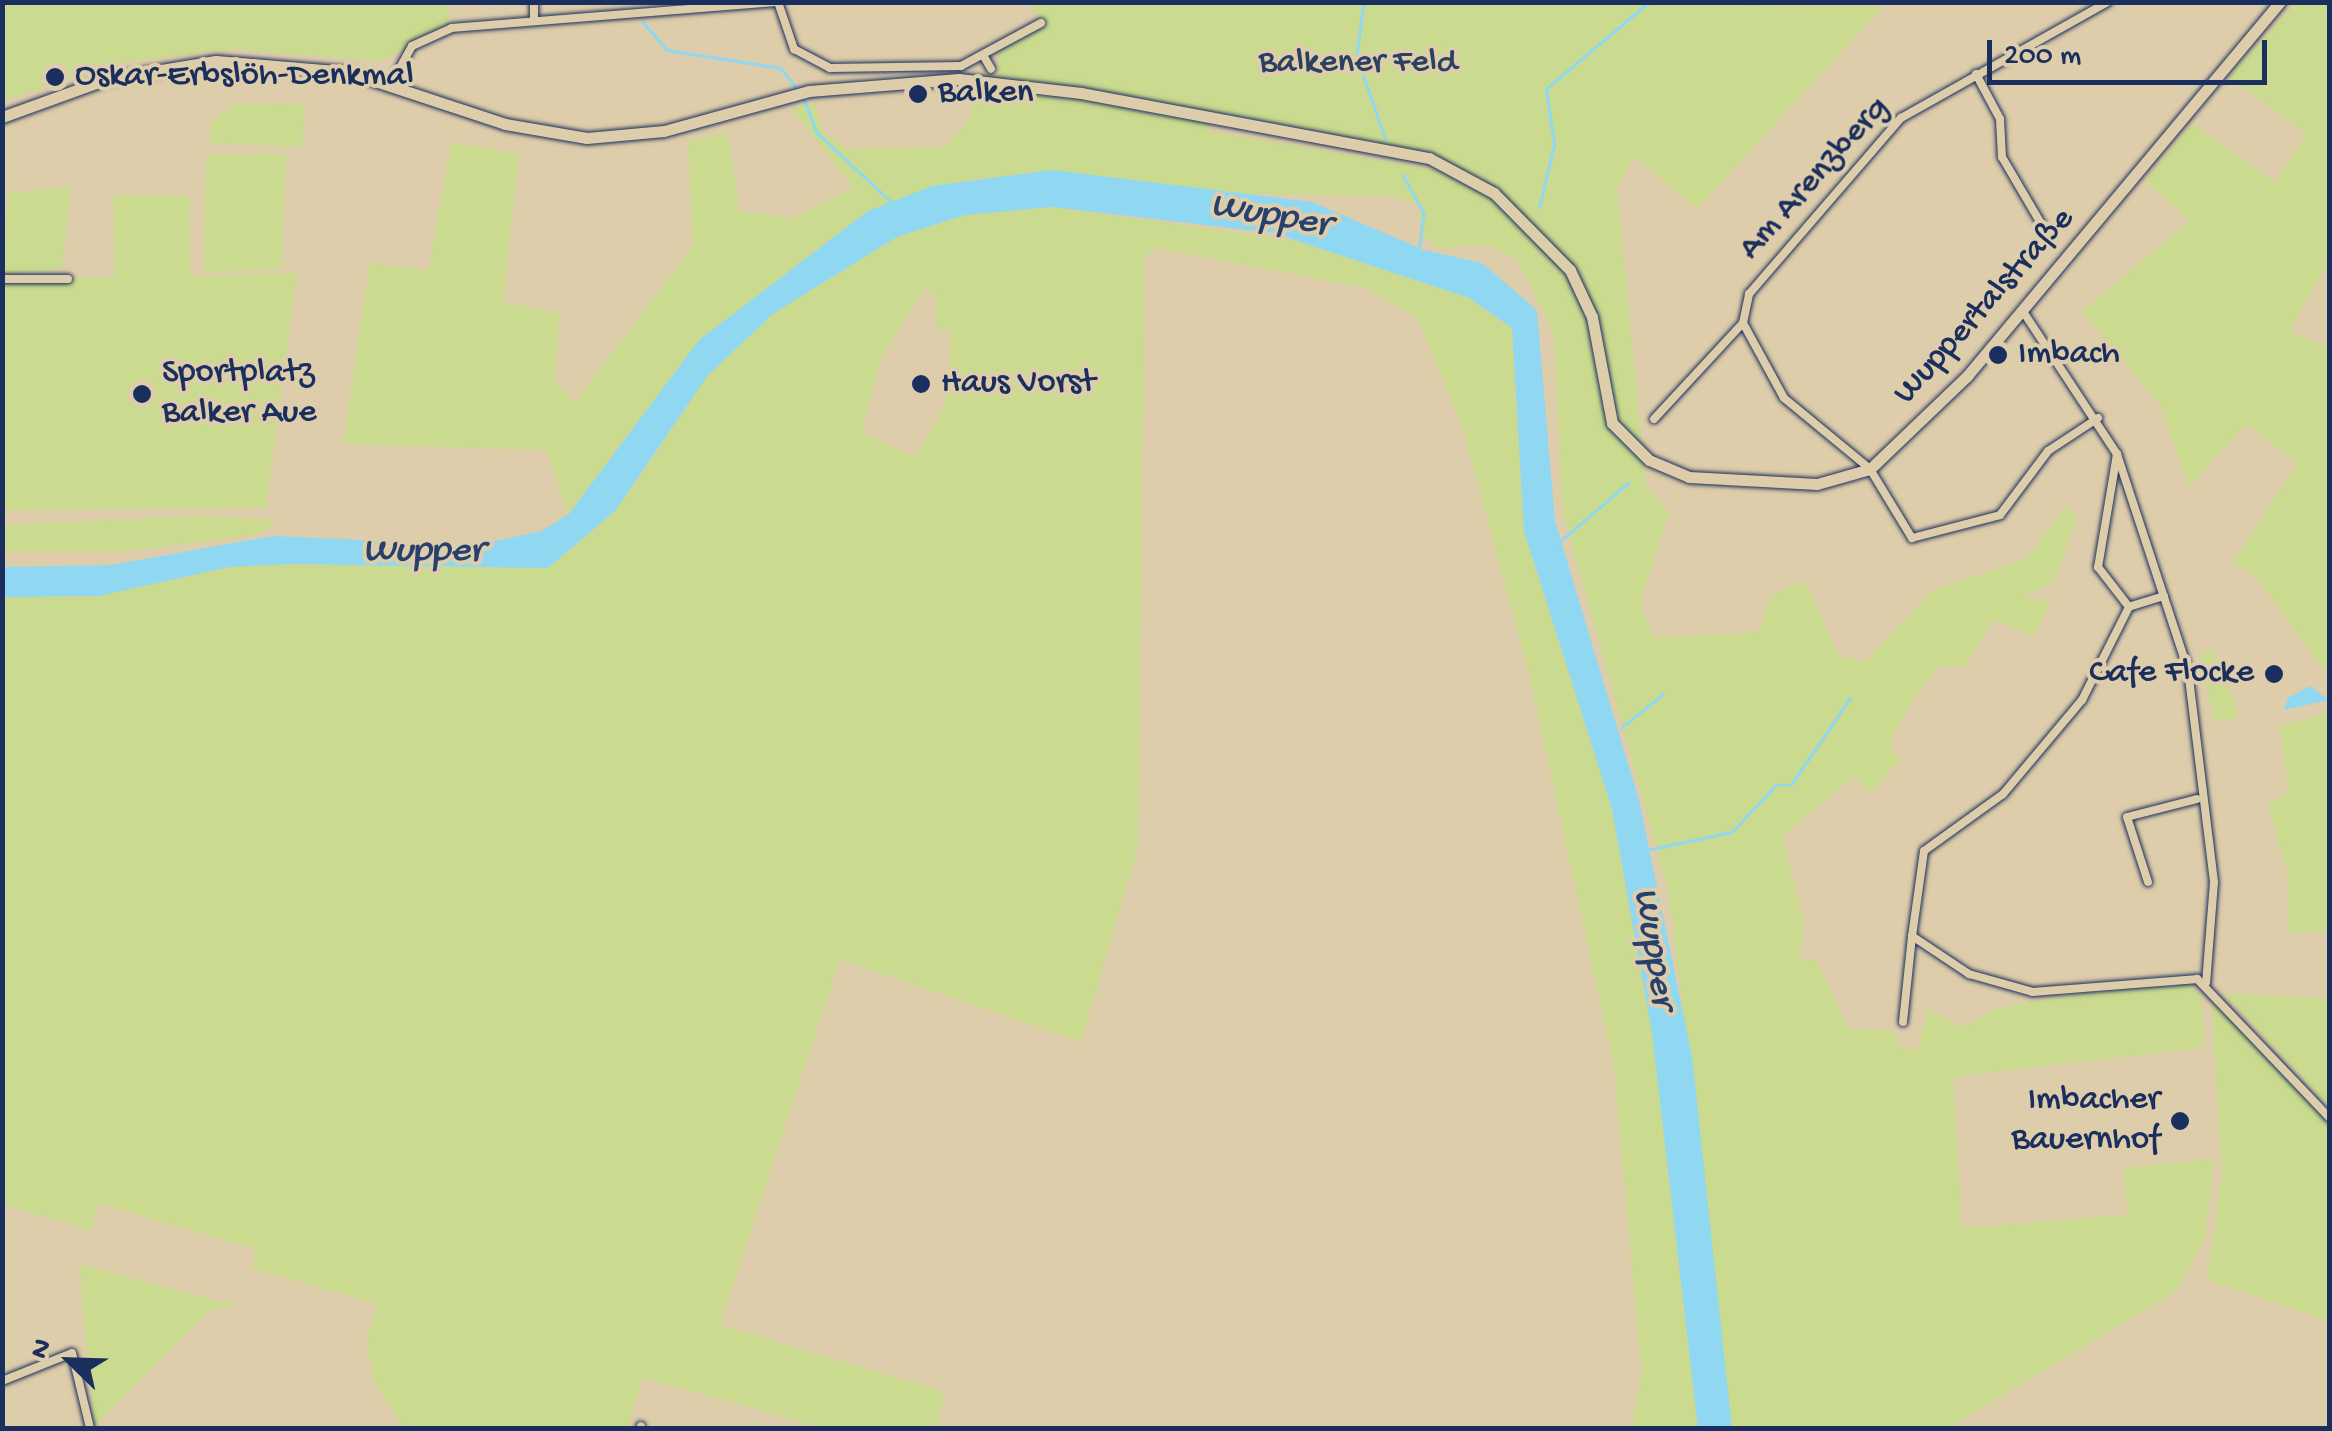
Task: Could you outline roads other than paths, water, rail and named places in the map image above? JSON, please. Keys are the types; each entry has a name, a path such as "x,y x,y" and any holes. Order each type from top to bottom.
{"main road":[{"name":"Wuppertalstraße","path":"390,84 504,124 588,138 664,131 809,91 1014,83 1444,164 1494,193 1570,270 1592,317 1612,422 1649,460 1689,478 1747,484 1817,484 1870,469 2024,313 2280,2"},
{"path":"2,118 107,79 198,62 312,65 390,84"}],"street":[{"path":"534,2 534,20"},
{"path":"390,84 412,46 452,28 652,7 776,2 794,49 810,63 961,66 1041,23"},
{"name":"Am Arenzberg","path":"1654,419 1744,323 1749,294 1901,118 2108,2"},
{"path":"983,55 991,70"},
{"path":"1976,74 2000,119 2002,158 2049,237"},
{"path":"2,278 68,278"},
{"path":"2024,313 2098,418 2117,454 2188,670 2198,799 2214,882 2206,983 2330,1118"},
{"path":"1744,323 1784,398 1870,469 1912,538 1971,527 2000,515 2048,451 2098,418"},
{"path":"2117,454 2098,567 2129,608"},
{"path":"1903,1022 1924,851 1980,817 2070,715 2129,608 2164,596"},
{"path":"2148,882 2127,817 2198,799"},
{"path":"1912,936 1969,974 2034,992 2206,983"},
{"path":"2,1381 72,1353 90,1428"}],"water":[{"name":"Wupper","path":"1052,170 1312,202 1424,250 1482,263 1537,310 1555,521 1639,800 1692,1056 1732,1428 1698,1428 1652,1033 1612,809 1524,531 1512,328 1469,298 1273,233 1052,207 965,215 897,237 774,313 708,375 615,511 548,568 292,564 229,567 99,596 3,597 3,567 111,565 273,536 476,545 542,531 569,514 699,340 868,211 932,186"},
{"path":"2310,686 2329,700 2284,710 2288,698"}],"waterway":[{"path":"1364,2 1357,56 1385,138"},
{"path":"1539,208 1554,145 1546,89 1649,2"},
{"path":"643,22 667,50 781,68 798,90"},
{"path":"803,96 817,133 896,206"},
{"path":"1403,175 1424,213 1420,247"},
{"path":"1557,544 1628,483"},
{"path":"1621,728 1663,694"},
{"name":"Imbach","path":"1647,850 1732,832 1776,785 1791,785 1850,698"}],"place":[{"name":"Oskar-Erbslöh-Denkmal","path":"55,77"},
{"name":"Balken","path":"918,94"},
{"name":"Imbach","path":"1998,355"},
{"name":"Haus Vorst","path":"921,384"},
{"name":"Sportplatz Balker Aue","path":"142,394"},
{"name":"Cafe Flocke","path":"2274,674"},
{"name":"Imbacher Bauernhof","path":"2180,1121"}],"park label":[{"name":"Balkener Feld","path":"1358,64"}]}
